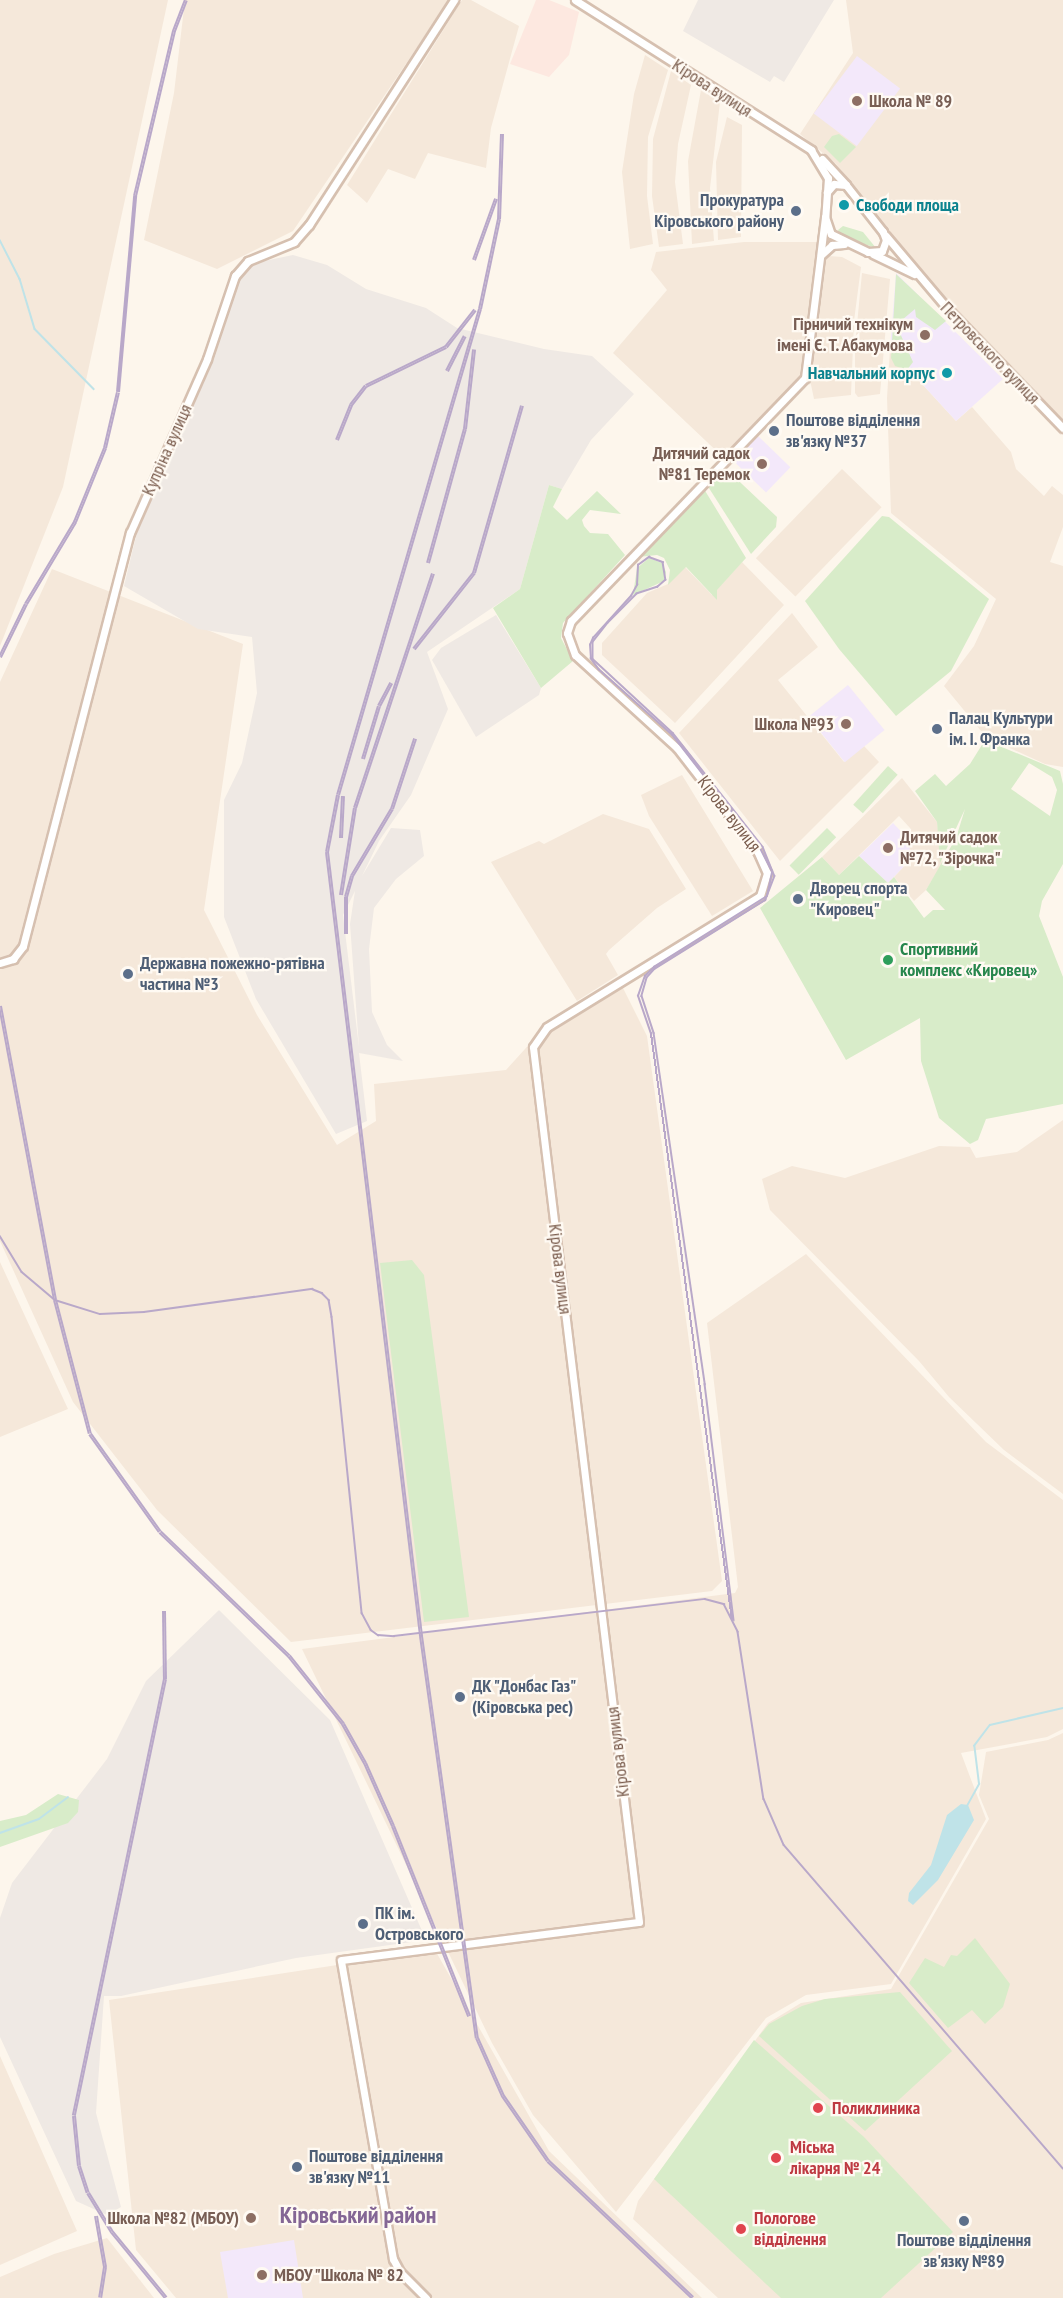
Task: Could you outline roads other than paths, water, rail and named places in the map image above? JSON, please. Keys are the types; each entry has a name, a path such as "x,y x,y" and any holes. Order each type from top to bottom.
{"main road":[{"name":"Купріна вулиця","path":"0,963 13,958 23,946 130,533 207,359 234,276 248,261 288,245 305,231 454,0"},
{"name":"Кірова вулиця","path":"426,2298 400,2272 393,2259 341,1960 639,1922 533,1047 547,1027 760,896 766,881 765,866 757,851 678,748 575,655 568,641 568,626 805,378 827,192 826,171 810,150 575,0"},
{"path":"810,150 846,185 883,232 885,248 868,252"},
{"path":"827,192 834,184 846,185"},
{"path":"825,217 831,234 845,244 868,252 919,277"},
{"name":"Петровського вулиця","path":"883,232 919,277 1063,428"},
{"path":"821,255 832,245 845,244"}],"water":[{"path":"961,1804 968,1805 974,1820 938,1880 913,1905 908,1901 909,1893 931,1865 947,1815"}],"waterway":[{"path":"0,240 20,279 35,329 94,389"},
{"path":"967,1806 979,1784 974,1746 990,1725 1063,1708"},
{"path":"0,1833 39,1819 68,1797"}],"tram line":[{"path":"732,1620 651,1034 638,996 645,976 654,967 767,896 772,872 760,848 672,735 599,670 591,659 590,645 593,638 631,596 637,585 638,565 649,557 663,562 666,580 658,587 637,594 608,623 593,642 593,659 673,733 763,847 775,876 766,900 655,969 647,978 642,996 654,1033 705,1384 734,1620"},
{"path":"0,1236 22,1272 55,1300 100,1314 144,1312 312,1289 322,1293 329,1300 362,1613 371,1630 378,1635 394,1636 705,1599 724,1604 738,1632 764,1799 784,1845 1063,2168"}],"railway":[{"path":"0,657 26,604 75,522 105,448 118,392 135,196 174,31 186,0"},
{"path":"502,134 499,219 480,309 338,795 327,852 421,1636 477,2038 503,2096 548,2161 693,2298"},
{"path":"474,260 496,199"},
{"path":"337,440 351,405 366,386 446,347 475,310"},
{"path":"447,371 465,336"},
{"path":"428,563 465,429 474,350"},
{"path":"414,649 474,573 522,406"},
{"path":"341,895 355,808 433,574"},
{"path":"363,759 379,706 391,683"},
{"path":"346,934 346,897 352,876 392,809 415,739"},
{"path":"341,838 343,796"},
{"path":"0,1006 55,1300 90,1434 160,1532 289,1656 343,1724 365,1763 393,1826 469,2016"},
{"path":"164,1611 165,1679 74,2116 79,2166 88,2193 112,2232 166,2298"},
{"path":"96,2216 105,2267 100,2298"}],"place":[{"name":"Школа № 89","path":"857,101"},
{"name":"Свободи площа","path":"844,205"},
{"name":"Прокуратура Кіровського району","path":"796,211"},
{"name":"Гірничий технікум імені Є. Т. Абакумова","path":"925,335"},
{"name":"Навчальний корпус","path":"947,373"},
{"name":"Поштове відділення зв'язку №37","path":"774,431"},
{"name":"Дитячий садок №81 Теремок","path":"762,464"},
{"name":"Школа №93","path":"846,724"},
{"name":"Палац Культури ім. І. Франка","path":"937,729"},
{"name":"Дитячий садок №72, \"Зірочка\"","path":"888,848"},
{"name":"Дворец спорта \"Кировец\"","path":"798,899"},
{"name":"Cпортивний комплекс «Кировец»","path":"888,960"},
{"name":"Державна пожежно-рятівна частина №3","path":"128,974"},
{"name":"ДК \"Донбас Газ\" (Кіровська рес)","path":"460,1697"},
{"name":"ПК ім. Островського","path":"363,1924"},
{"name":"Поликлиника","path":"818,2108"},
{"name":"Міська лікарня № 24","path":"776,2158"},
{"name":"Поштове відділення зв'язку №11","path":"297,2167"},
{"name":"Школа №82 (МБОУ)","path":"251,2218"},
{"name":"Поштове відділення зв'язку №89","path":"964,2221"},
{"name":"Пологове відділення","path":"741,2229"},
{"name":"МБОУ \"Школа № 82","path":"262,2275"}],"district":[{"name":"Кіровський район","path":"358,2215"}]}
